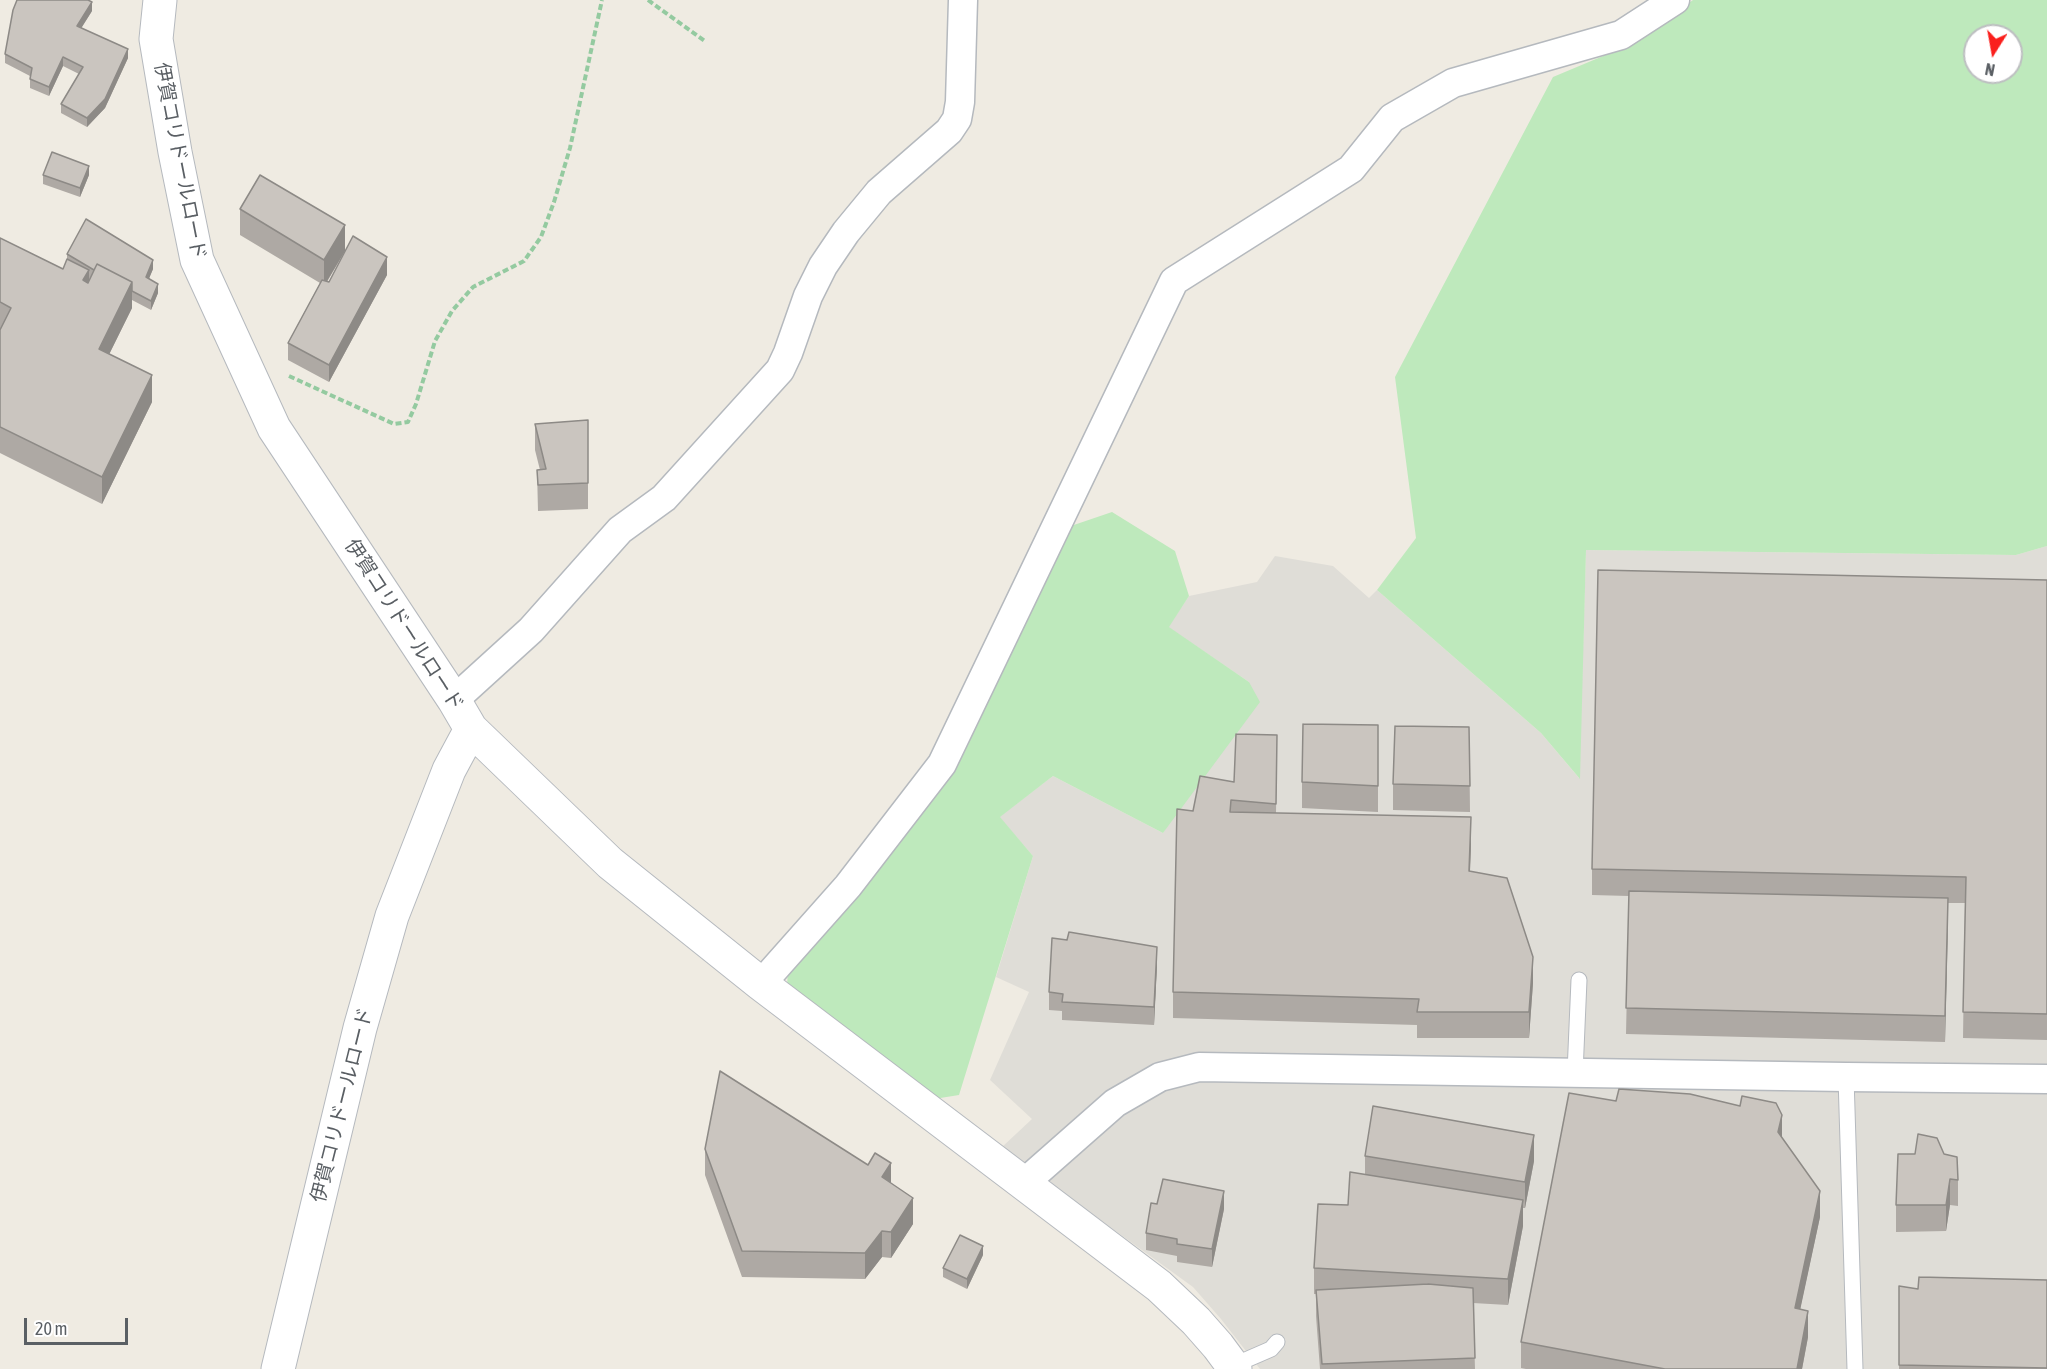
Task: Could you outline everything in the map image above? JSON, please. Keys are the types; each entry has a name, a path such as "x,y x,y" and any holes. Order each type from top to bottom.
{"street":[{"name":"伊賀コリドールロード","path":"160,0 156,39 175,152 197,260 274,428 471,729 449,770 392,916 360,1028 278,1369"},
{"path":"454,700 531,630 621,530 663,498 780,370 813,286 823,266 846,232 879,192 949,131 957,119 960,102 963,0"},
{"path":"761,984 848,886 942,764 1173,281 1351,169 1392,118 1453,83 1621,35 1676,0"},
{"path":"471,729 610,863 761,984 1159,1286 1196,1321 1234,1368"},
{"path":"1023,1184 1115,1103 1160,1077 1199,1067 2047,1078"}],"lane":[{"path":"1575,1073 1579,980"},
{"path":"1846,1077 1855,1369"},
{"path":"1234,1368 1271,1349 1277,1342"}],"path":[{"path":"246,367 265,360 288,375 394,424 408,422 416,404 435,341 452,311 472,287 524,261 541,237 570,148 602,0"},
{"path":"648,0 706,42"}],"shaded area":[{"path":"2047,546 2047,1369 1260,1369 1193,1287 1001,1148 1032,1119 990,1080 1029,992 996,977 1033,856 999,817 1053,776 1163,833 1249,682 1168,627 1189,596 1257,582 1275,556 1333,566 1369,598 1377,590 1541,733 1579,778 1586,550 2016,555"}],"green space":[{"path":"1693,0 2047,0 2047,546 2016,555 1586,550 1580,779 1541,733 1377,590 1416,538 1395,377 1553,77 1627,46"},
{"path":"1112,512 1175,551 1189,596 1169,627 1249,682 1260,702 1163,833 1053,776 1000,817 1033,856 959,1095 934,1099 787,989 788,965 855,893 1065,528"}],"building":[{"path":"17,0 88,0 92,2 77,26 128,49 105,99 87,118 61,104 83,67 63,57 49,87 30,79 32,68 5,54"},
{"path":"52,152 89,166 80,188 43,175"},
{"path":"260,175 345,225 324,260 240,209"},
{"path":"86,219 153,260 146,277 158,284 151,301 132,291 132,282 97,264 94,270 67,254"},
{"path":"353,236 387,257 329,365 288,343 322,280 329,282"},
{"path":"0,238 63,269 67,259 89,270 83,280 88,283 97,264 132,282 99,349 152,375 102,477 0,427 0,330 11,308 0,302"},
{"path":"588,420 588,483 538,485 537,470 546,469 535,424"},
{"path":"1598,570 2047,580 2047,1014 1963,1012 1966,877 1592,869"},
{"path":"1303,724 1378,725 1378,786 1302,782"},
{"path":"1395,726 1469,727 1470,786 1393,784"},
{"path":"1236,734 1277,735 1276,804 1231,800 1230,812 1471,817 1469,871 1507,878 1533,957 1529,1012 1417,1012 1419,999 1173,992 1177,809 1193,811 1200,776 1234,782"},
{"path":"1629,891 1948,898 1945,1016 1626,1008"},
{"path":"1069,932 1157,947 1154,1007 1062,1002 1063,994 1049,992 1052,938 1067,940"},
{"path":"720,1071 868,1165 875,1153 891,1163 882,1177 913,1198 891,1232 882,1231 865,1253 742,1251 705,1149"},
{"path":"1619,1089 1690,1094 1740,1106 1742,1096 1776,1103 1782,1115 1778,1132 1820,1191 1795,1308 1808,1311 1797,1369 1665,1369 1521,1342 1569,1093 1616,1101"},
{"path":"1373,1106 1534,1135 1525,1182 1365,1156"},
{"path":"1918,1134 1937,1138 1944,1154 1957,1157 1958,1180 1950,1179 1946,1205 1896,1205 1898,1154 1915,1154"},
{"path":"1350,1172 1523,1200 1508,1279 1314,1268 1318,1204 1348,1205"},
{"path":"1163,1179 1224,1191 1212,1249 1177,1244 1177,1239 1146,1233 1151,1203 1157,1204"},
{"path":"960,1235 983,1246 967,1279 943,1268"},
{"path":"1919,1277 2047,1280 2047,1368 1899,1365 1899,1286 1918,1289"},
{"path":"1428,1284 1473,1288 1475,1358 1322,1364 1316,1290"}]}
